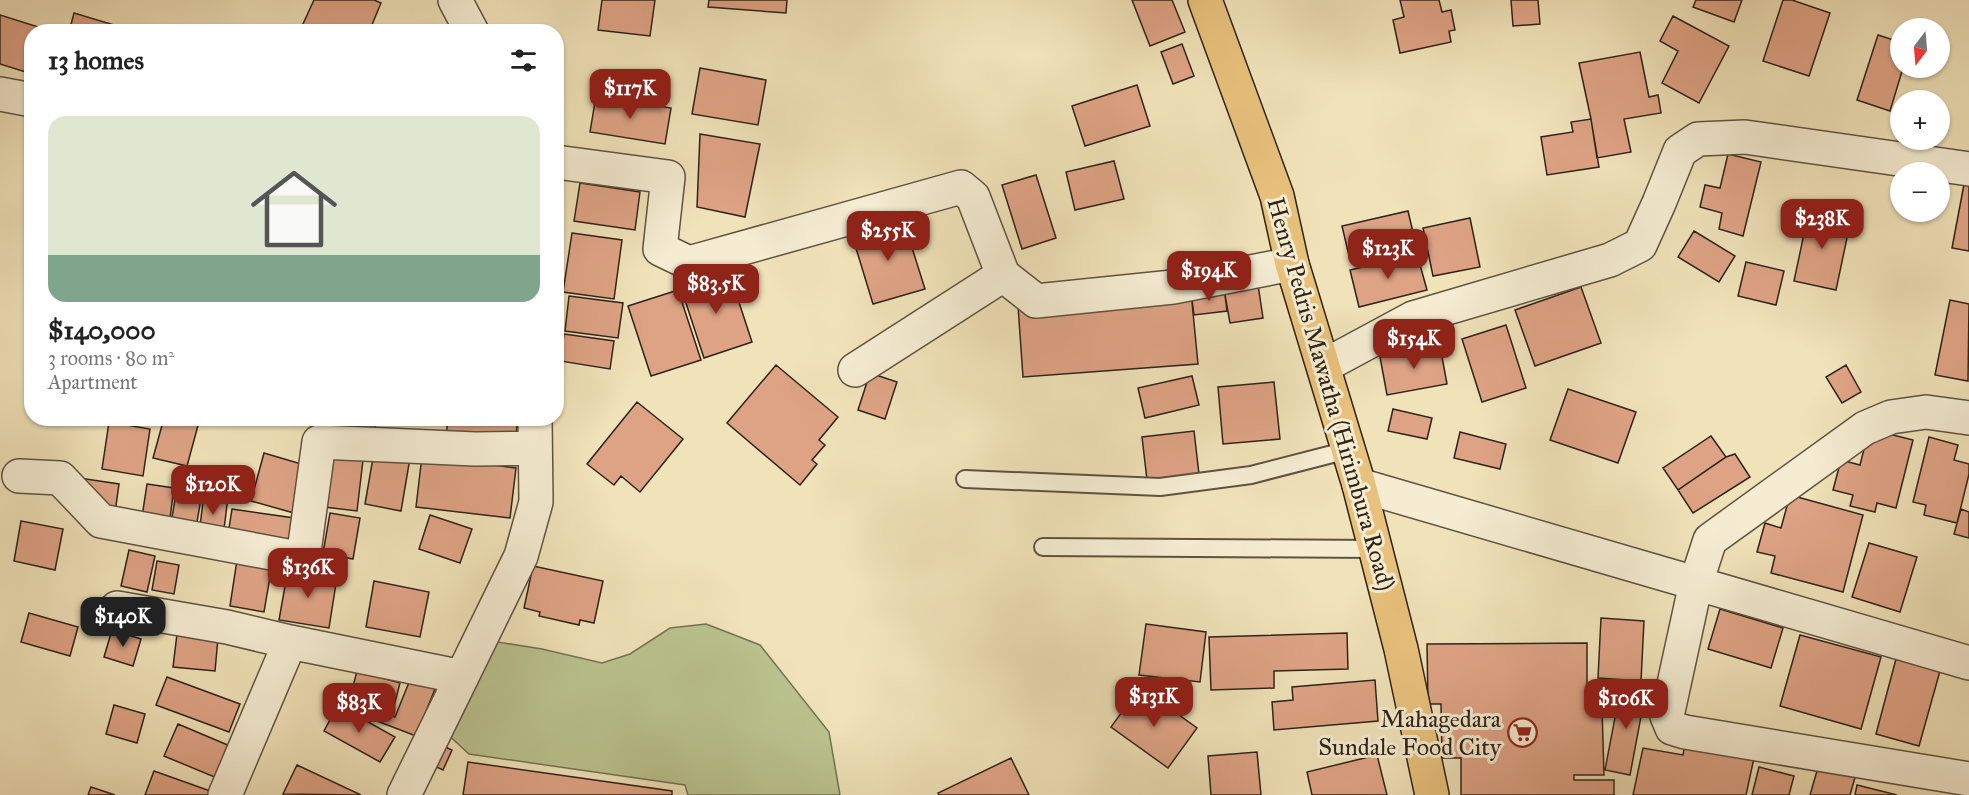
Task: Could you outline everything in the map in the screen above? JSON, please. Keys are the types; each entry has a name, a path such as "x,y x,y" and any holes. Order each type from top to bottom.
{"main road":[{"name":"Henry Pedris Mawatha (Hirimbura Road)","path":"1205,0 1277,196 1292,264 1359,485 1401,649 1432,795"}],"street":[{"path":"455,0 468,24"},
{"path":"0,94 24,98"},
{"path":"1324,366 1413,318 1610,260 1640,245 1680,151 1698,139 1744,137 1969,169"},
{"path":"564,163 668,177 660,249 689,263 961,187 973,197 1003,275 1036,301 1173,287 1292,264"},
{"path":"855,370 1003,275"},
{"path":"1969,418 1926,412 1891,417 1865,428 1710,540 1696,583 1667,716 1672,728 1685,732 1969,779"},
{"path":"19,476 60,478 101,521 303,559 319,442 475,449 535,433 536,502 520,556 404,795"},
{"path":"1359,485 1969,663"},
{"path":"117,608 227,627 462,677"},
{"path":"225,795 290,642"}],"lane":[{"path":"965,479 1160,487 1251,475 1348,450"},
{"path":"1043,547 1375,549"}],"green space":[{"path":"706,624 760,645 829,732 840,795 688,795 685,785 469,754 441,728 485,640 542,649 602,663 630,654 670,628"}],"building":[{"path":"314,0 374,0 381,3 372,24 303,24"},
{"path":"602,0 655,0 650,36 598,30"},
{"path":"709,0 787,0 786,13 708,7"},
{"path":"1132,0 1172,0 1185,32 1150,46"},
{"path":"1400,0 1439,0 1442,12 1451,10 1455,30 1449,31 1451,42 1400,53 1393,20 1404,17"},
{"path":"1511,0 1538,0 1540,24 1513,26"},
{"path":"1696,0 1742,0 1734,22 1693,7"},
{"path":"1783,0 1792,0 1830,13 1809,76 1763,61"},
{"path":"74,13 111,24 71,24"},
{"path":"0,15 29,24 24,24 24,72 0,64"},
{"path":"1673,16 1729,46 1699,103 1662,83 1678,51 1660,41"},
{"path":"1878,35 1890,39 1890,78 1900,78 1896,90 1890,90 1890,111 1857,100"},
{"path":"1182,44 1194,76 1173,84 1161,52"},
{"path":"1640,52 1649,97 1658,95 1661,113 1624,119 1631,152 1597,158 1579,63"},
{"path":"700,68 766,80 758,125 692,114"},
{"path":"1137,85 1150,126 1085,146 1072,106"},
{"path":"596,96 671,108 665,144 590,132"},
{"path":"1591,119 1599,167 1547,175 1541,137 1573,132 1571,122"},
{"path":"700,134 760,144 745,217 697,207"},
{"path":"1728,154 1761,162 1743,236 1719,229 1722,213 1700,207 1705,185 1720,188"},
{"path":"1114,161 1124,199 1075,210 1066,172"},
{"path":"1036,175 1056,238 1022,249 1002,185"},
{"path":"1965,179 1969,180 1969,251 1952,248"},
{"path":"580,183 640,192 635,230 574,221"},
{"path":"1809,210 1851,219 1836,290 1794,281"},
{"path":"1408,211 1416,245 1350,260 1342,226"},
{"path":"1470,218 1480,267 1433,276 1423,228"},
{"path":"903,219 925,289 873,304 852,235"},
{"path":"1694,231 1735,256 1719,282 1678,257"},
{"path":"572,233 622,240 614,299 564,292"},
{"path":"1417,254 1427,290 1359,307 1350,270"},
{"path":"1746,262 1784,271 1776,305 1738,296"},
{"path":"729,272 752,342 704,358 681,288"},
{"path":"1257,278 1263,318 1230,323 1223,284"},
{"path":"1581,287 1601,343 1535,366 1515,310"},
{"path":"1224,288 1227,311 1194,315 1191,292"},
{"path":"678,290 701,360 651,376 628,306"},
{"path":"1191,292 1198,364 1023,377 1018,306"},
{"path":"569,296 623,303 618,338 565,331"},
{"path":"1950,300 1969,304 1968,381 1935,375"},
{"path":"1506,325 1526,388 1482,402 1462,339"},
{"path":"564,334 614,341 610,369 564,362"},
{"path":"1440,346 1447,384 1387,395 1380,357"},
{"path":"776,365 838,417 819,440 825,445 812,460 817,464 800,485 727,423"},
{"path":"1846,365 1861,392 1842,403 1826,377"},
{"path":"870,373 897,382 885,419 858,410"},
{"path":"1192,376 1199,405 1145,418 1138,388"},
{"path":"1274,382 1280,439 1223,444 1218,387"},
{"path":"1568,389 1636,412 1618,463 1550,440"},
{"path":"637,402 683,439 640,492 621,476 614,485 587,464"},
{"path":"1393,409 1432,418 1427,439 1388,431"},
{"path":"108,426 150,429 143,476 102,469"},
{"path":"162,426 198,426 187,466 153,458"},
{"path":"341,426 375,426 375,432 341,429"},
{"path":"447,426 517,426 515,444 446,437"},
{"path":"1194,431 1199,474 1147,480 1142,437"},
{"path":"1460,432 1506,444 1500,469 1454,458"},
{"path":"1881,432 1913,440 1896,508 1877,503 1875,512 1850,506 1853,495 1833,490 1841,460 1860,465 1864,449"},
{"path":"1711,436 1726,457 1678,490 1663,468"},
{"path":"1929,437 1958,445 1954,460 1969,464 1969,474 1957,523 1924,515 1926,505 1913,502"},
{"path":"374,452 410,458 401,511 365,504"},
{"path":"264,453 308,466 294,513 251,501"},
{"path":"1735,454 1750,477 1693,513 1678,490 1726,457"},
{"path":"322,455 363,460 357,511 316,506"},
{"path":"422,456 516,468 510,518 416,507"},
{"path":"79,478 119,484 113,527"},
{"path":"147,484 174,488 168,533 140,530"},
{"path":"177,488 202,493 194,539 169,535"},
{"path":"204,494 228,497 223,537 199,534"},
{"path":"1790,495 1863,515 1843,592 1771,573 1775,556 1757,552 1765,523 1781,528"},
{"path":"232,509 294,518 290,549 227,541"},
{"path":"1961,509 1969,512 1969,538 1954,534"},
{"path":"330,513 360,518 353,559 323,553"},
{"path":"430,515 472,529 460,563 419,549"},
{"path":"21,521 63,529 55,570 14,561"},
{"path":"1869,543 1917,557 1900,612 1852,597"},
{"path":"129,550 155,556 147,592 121,586"},
{"path":"237,560 272,565 264,612 230,606"},
{"path":"157,561 179,565 174,594 152,590"},
{"path":"533,566 603,581 594,623 580,620 579,625 539,616 540,612 524,608"},
{"path":"288,569 337,577 329,628 279,620"},
{"path":"374,581 429,592 420,637 366,627"},
{"path":"1720,609 1783,628 1771,668 1708,649"},
{"path":"29,613 78,627 70,656 21,642"},
{"path":"1601,618 1644,621 1641,681 1598,678"},
{"path":"1146,624 1206,632 1200,682 1139,675"},
{"path":"112,630 141,639 133,666 104,657"},
{"path":"1347,633 1348,669 1274,671 1274,688 1211,690 1209,637"},
{"path":"177,634 218,638 215,671 173,667"},
{"path":"1800,635 1881,657 1861,729 1780,706"},
{"name":"Mahagedara Sundale Food City","path":"1587,643 1587,708 1602,708 1604,775 1574,775 1574,780 1614,780 1614,795 1461,795 1461,758 1442,758 1441,704 1428,704 1427,644"},
{"path":"1896,659 1940,671 1919,746 1876,734"},
{"path":"357,671 400,683 393,710 350,698"},
{"path":"167,677 240,704 229,732 156,705"},
{"path":"410,680 435,689 416,736 377,721 381,711 395,717"},
{"path":"1375,680 1378,721 1274,730 1272,702 1293,700 1292,687"},
{"path":"1621,686 1646,690 1630,775 1605,770"},
{"path":"1140,687 1197,728 1168,768 1111,727"},
{"path":"114,705 145,714 137,743 106,734"},
{"path":"338,705 395,737 380,762 324,731"},
{"path":"178,724 230,746 217,778 164,756"},
{"path":"439,744 452,750 443,770 430,764"},
{"path":"1685,744 1754,758 1746,795 1633,795 1643,748 1683,755"},
{"path":"1257,752 1261,795 1211,795 1208,756"},
{"path":"1377,755 1387,795 1312,795 1307,772"},
{"path":"1011,758 1029,795 939,795 938,793"},
{"path":"468,762 672,791 672,795 463,795"},
{"path":"1819,764 1856,774 1850,795 1810,795"},
{"path":"297,765 361,795 283,794"},
{"path":"1759,767 1794,776 1789,795 1752,795"},
{"path":"154,771 213,792 212,795 145,795"},
{"path":"1857,785 1897,795 1855,795"},
{"path":"91,787 115,795 88,795"}],"place":[{"name":"Mahagedara Sundale Food City","path":"1522,733"}]}
